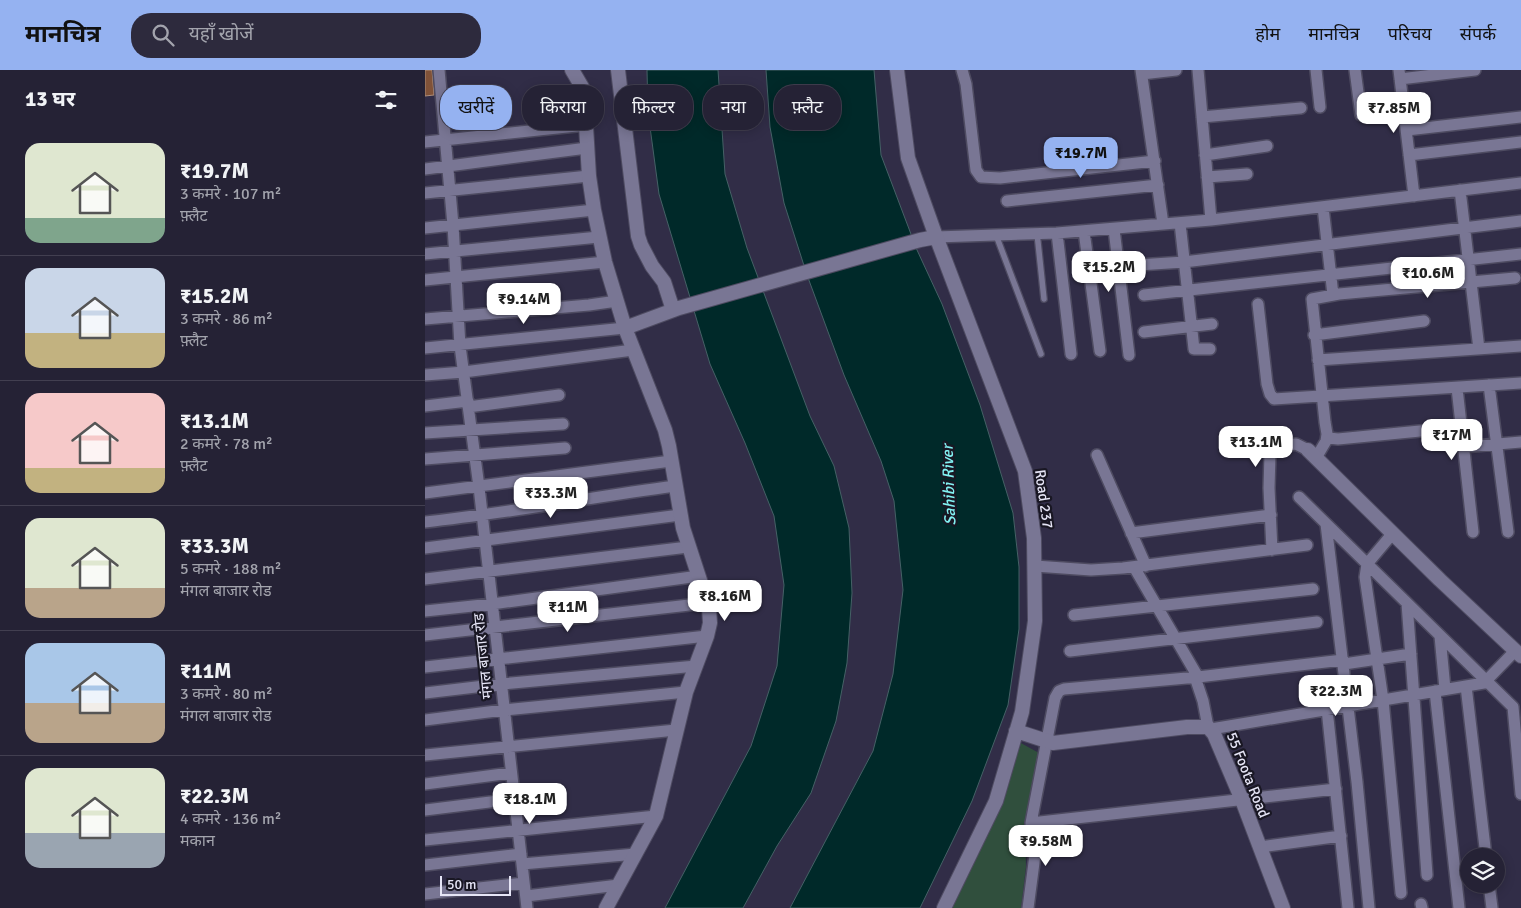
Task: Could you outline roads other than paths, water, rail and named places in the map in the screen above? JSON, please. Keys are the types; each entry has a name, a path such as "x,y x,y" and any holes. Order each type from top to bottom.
{"street":[{"name":"मंगल बाजार रोड","path":"439,70 460,315 460,346 479,486 527,908"},
{"path":"572,70 582,85"},
{"path":"618,70 637,236 652,266 664,282 676,309"},
{"name":"Road 237","path":"897,70 908,158 1025,471 1034,538 1035,621 1022,712 996,801 944,908"},
{"path":"962,70 976,170 981,177 1001,178 1155,161"},
{"path":"1163,224 1142,72 1176,70"},
{"path":"1199,70 1211,220"},
{"path":"1315,70 1321,107"},
{"path":"1355,70 1361,115"},
{"path":"1414,196 1400,74 1475,70"},
{"path":"1202,117 1301,108"},
{"path":"1407,130 1521,116"},
{"path":"425,142 539,130"},
{"path":"586,130 589,176 605,262 625,328 661,418 669,446 680,515 707,603 710,622 707,636 686,692 656,816 606,908"},
{"path":"1409,154 1521,142"},
{"path":"1205,155 1267,146"},
{"path":"425,169 587,148"},
{"path":"1207,178 1247,174"},
{"path":"425,193 589,176"},
{"path":"425,348 625,328 676,309 936,237 1057,233 1180,223 1521,183"},
{"path":"1007,201 1158,185"},
{"path":"1460,190 1479,349"},
{"path":"1323,206 1333,295"},
{"path":"425,228 594,210"},
{"path":"1138,265 1184,262 1521,220"},
{"path":"1180,223 1194,349 1210,349"},
{"path":"1114,228 1129,354"},
{"path":"1085,231 1099,352"},
{"path":"1057,233 1071,354"},
{"path":"425,254 599,237"},
{"path":"1144,295 1521,254"},
{"path":"425,280 605,262"},
{"path":"1312,454 1326,441 1327,434 1312,299 1333,295 1515,278"},
{"path":"425,319 617,301"},
{"path":"1258,304 1267,384 1271,397 1278,400 1521,383"},
{"path":"1315,335 1423,321"},
{"path":"1144,332 1213,324"},
{"path":"1318,360 1521,346"},
{"path":"425,375 464,372 633,350"},
{"path":"1489,385 1508,532"},
{"path":"1457,388 1473,532"},
{"path":"425,406 468,404 559,395"},
{"path":"425,433 563,424"},
{"path":"1327,434 1329,438 1338,439 1461,426"},
{"path":"1463,447 1521,442"},
{"path":"1097,454 1131,533 1140,567 1157,606 1196,677 1210,728 1486,682 1518,654 1312,454 1295,444 1280,446 1270,454 1272,550"},
{"path":"425,459 565,448"},
{"path":"425,493 671,461"},
{"path":"425,522 482,516 575,500 675,486"},
{"path":"1299,497 1513,707 1521,794"},
{"path":"425,548 680,515"},
{"path":"1131,533 1271,515"},
{"path":"1326,524 1348,706 1369,908"},
{"path":"1393,533 1367,564 1365,577 1383,700 1401,893"},
{"path":"1035,566 1091,570 1140,567 1307,545"},
{"path":"425,579 689,547"},
{"path":"425,611 492,604 699,576"},
{"path":"1074,615 1313,589"},
{"path":"425,635 707,603"},
{"path":"1407,603 1427,875"},
{"path":"1070,651 1317,622"},
{"path":"425,667 707,636"},
{"path":"1440,636 1440,690 1459,908"},
{"path":"1028,908 1035,855 1031,837 1031,823 1055,698 1059,692 1064,689 1411,654"},
{"path":"425,693 696,666"},
{"path":"1467,686 1485,848"},
{"path":"425,720 504,710 686,692"},
{"path":"1327,709 1348,908"},
{"name":"55 Foota Road","path":"1016,730 1048,742 1058,742 1187,727 1210,728 1242,800 1283,908"},
{"path":"425,755 509,745 676,730"},
{"path":"425,784 511,773"},
{"path":"1031,823 1336,789"},
{"path":"425,810 514,799"},
{"path":"425,840 656,816"},
{"path":"1259,847 1341,836"},
{"path":"425,865 636,854"},
{"path":"425,894 524,883"},
{"path":"526,896 619,885"},
{"path":"1490,893 1492,908"}],"lane":[{"path":"1037,233 1045,299"},
{"path":"996,235 1041,354"}],"water":[{"path":"647,70 718,70 719,85 703,85 703,130 722,130 725,174 747,248 810,416 834,466 849,528 852,593 847,663 836,721 811,793 777,846 743,908 665,908 751,746 777,666 784,585 774,516 745,443 710,364 659,194 650,130 693,130 693,85 647,85"},
{"name":"Sahibi River","path":"766,70 874,70 881,155 917,250 942,304 980,405 1013,513 1019,567 1019,629 1008,705 972,801 920,908 790,908 873,751 893,674 903,590 894,501 881,461 844,375 807,275 784,203 770,127"}]}
